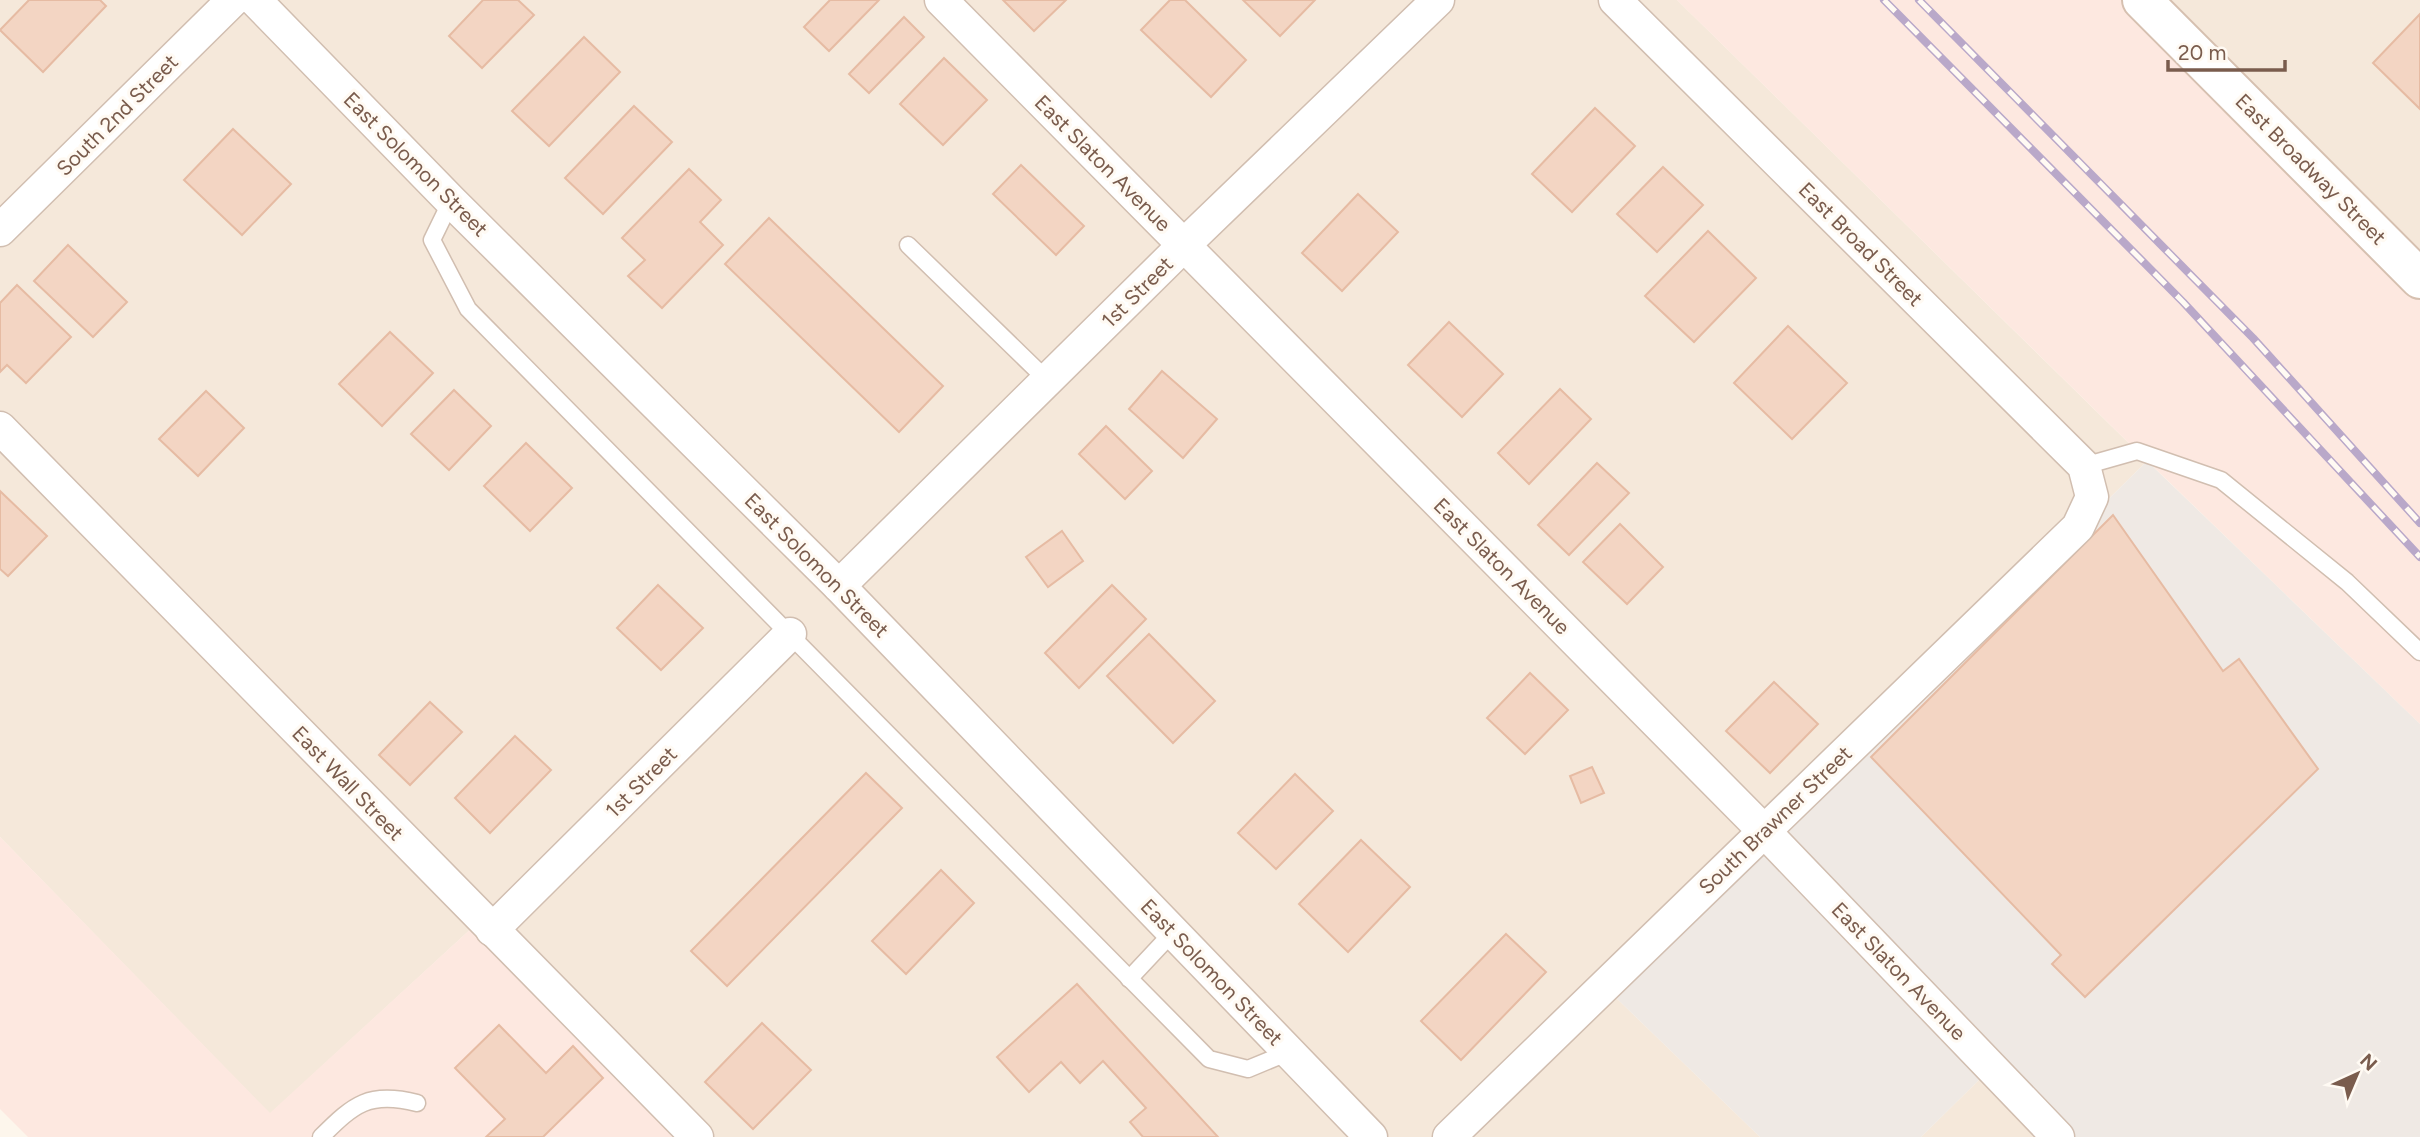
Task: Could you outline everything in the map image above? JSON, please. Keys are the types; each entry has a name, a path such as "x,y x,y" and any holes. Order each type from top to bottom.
{"main road":[{"name":"East Broadway Street","path":"2142,0 2420,279"}],"street":[{"name":"South 2nd Street","path":"0,230 233,0"},
{"name":"East Solomon Street","path":"255,0 451,201 839,586 1371,1137"},
{"name":"East Slaton Avenue","path":"941,0 1764,831 2058,1137"},
{"name":"1st Street","path":"839,586 1184,245 1438,0"},
{"name":"East Broad Street","path":"1615,0 2084,466"},
{"name":"East Wall Street","path":"0,428 697,1137"},
{"name":"South Brawner Street","path":"1449,1137 2078,527 2092,497 2084,466"},
{"name":"1st Street","path":"492,930 790,634"}],"lane":[{"path":"451,201 432,240 468,309 1209,1059 1248,1069 1289,1052"},
{"path":"908,245 1047,380"},
{"path":"2084,466 2137,451 2221,480 2347,582 2420,652"},
{"path":"1129,979 1174,931"},
{"path":"321,1137 345,1114 366,1101 392,1097 417,1103"}],"shaded area":[{"path":"0,0 1677,0 2147,461 1610,992 1760,1137 684,1137 474,926 270,1114 0,837"},
{"path":"1677,0 2134,0 2420,291 2420,724 2137,451"},
{"path":"2134,0 2420,0 2420,291"},
{"path":"2147,461 2420,724 2420,1137 2043,1137 1983,1076 1921,1137 1760,1137 1610,992"},
{"path":"0,837 270,1113 474,926 684,1137 28,1137 0,1109"},
{"path":"1983,1076 2043,1137 1921,1137"}],"building":[{"path":"29,0 100,0 106,6 43,72 0,30"},
{"path":"483,0 518,0 534,15 482,68 449,36"},
{"path":"830,0 879,0 829,51 804,27"},
{"path":"1003,0 1066,0 1034,31"},
{"path":"1170,0 1185,0 1246,60 1211,97 1141,30"},
{"path":"1243,0 1315,0 1280,36"},
{"path":"2420,14 2420,109 2373,63"},
{"path":"904,17 924,37 869,93 849,74"},
{"path":"584,37 620,72 549,146 512,111"},
{"path":"944,58 987,100 943,145 900,104"},
{"path":"634,106 672,142 603,214 565,178"},
{"path":"1595,108 1635,146 1572,212 1532,174"},
{"path":"233,129 291,184 242,235 184,180"},
{"path":"1021,165 1084,226 1056,255 993,194"},
{"path":"1663,167 1703,205 1657,252 1617,214"},
{"path":"689,169 721,200 700,222 723,245 662,308 628,276 645,260 622,238"},
{"path":"1358,194 1398,232 1342,291 1302,253"},
{"path":"769,218 943,386 899,432 725,264"},
{"path":"1708,231 1756,278 1694,342 1645,296"},
{"path":"68,245 127,302 93,337 34,281"},
{"path":"17,285 71,337 26,383 7,365 0,372 0,303"},
{"path":"1449,322 1503,374 1462,417 1408,365"},
{"path":"1788,326 1847,383 1792,439 1734,383"},
{"path":"390,332 433,373 382,426 339,384"},
{"path":"1162,371 1217,419 1183,458 1129,409"},
{"path":"1560,389 1591,419 1529,484 1498,453"},
{"path":"454,390 491,426 449,470 411,434"},
{"path":"206,391 244,428 198,476 159,439"},
{"path":"1106,426 1152,471 1125,499 1079,454"},
{"path":"526,443 572,488 530,531 484,486"},
{"path":"1597,463 1629,493 1569,555 1538,525"},
{"path":"0,491 47,536 8,576 0,569"},
{"path":"2113,515 2223,671 2239,659 2318,769 2085,997 2052,964 2061,955 1871,757"},
{"path":"1620,524 1663,567 1627,604 1583,562"},
{"path":"1062,531 1083,561 1048,587 1026,557"},
{"path":"658,585 703,628 661,670 617,628"},
{"path":"1112,585 1146,619 1079,688 1045,653"},
{"path":"1149,634 1215,701 1173,743 1107,676"},
{"path":"1530,673 1568,710 1525,754 1487,718"},
{"path":"1774,682 1818,724 1770,773 1726,731"},
{"path":"430,702 462,732 410,785 379,755"},
{"path":"515,736 551,770 490,833 455,798"},
{"path":"1592,767 1604,793 1581,803 1570,776"},
{"path":"866,773 902,808 727,986 691,951"},
{"path":"1295,774 1333,811 1276,869 1238,833"},
{"path":"1361,840 1410,887 1348,952 1299,904"},
{"path":"941,870 974,903 906,974 872,941"},
{"path":"1506,934 1546,972 1461,1060 1421,1021"},
{"path":"1077,984 1218,1137 1143,1137 1130,1122 1146,1108 1103,1061 1080,1083 1061,1062 1029,1092 997,1057"},
{"path":"762,1023 811,1070 753,1129 705,1082"},
{"path":"499,1025 546,1073 573,1046 603,1078 543,1137 486,1137 505,1119 455,1068"}],"railway":[{"path":"1884,0 2183,302 2420,557"},
{"path":"1919,0 2253,338 2420,523"}]}
